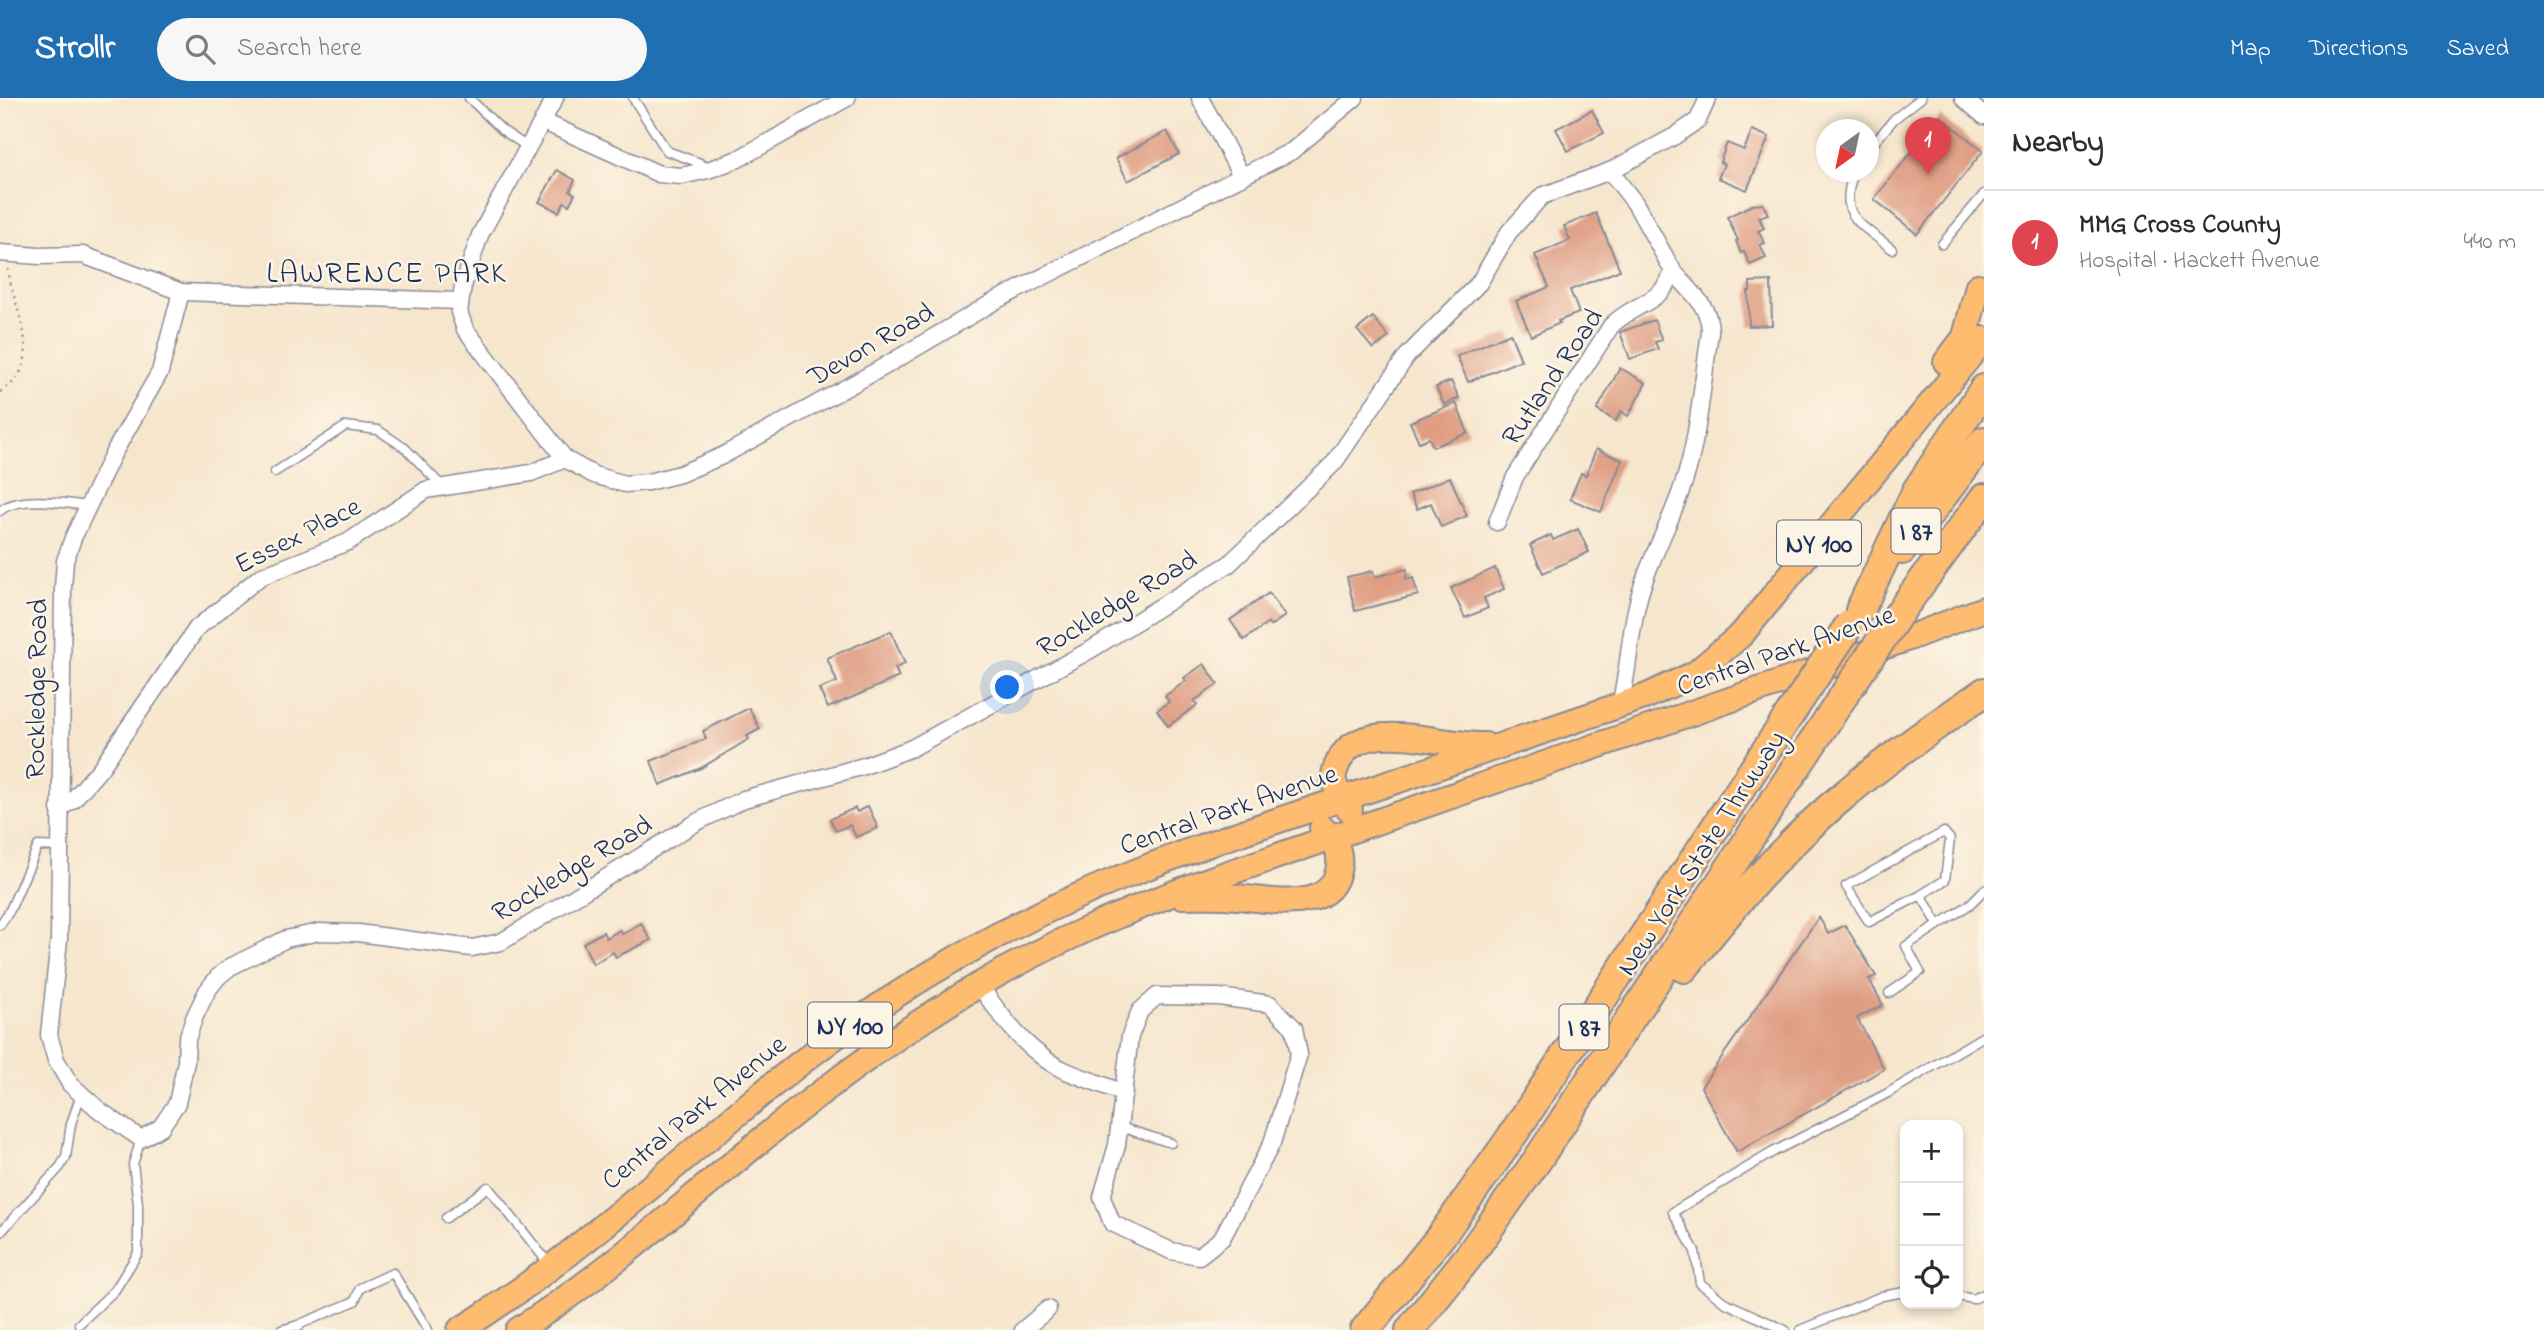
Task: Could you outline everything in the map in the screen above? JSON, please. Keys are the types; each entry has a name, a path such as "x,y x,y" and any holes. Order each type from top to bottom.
{"highway":[{"path":"1855,617 1917,490 1984,389"},
{"name":"New York State Thruway","path":"1365,1330 1441,1236 1508,1142 1855,617 1984,441"},
{"name":"New York State Thruway","path":"1410,1330 1490,1227 1570,1112 1844,695 1984,498"},
{"path":"1570,1112 1724,916 1795,840 1872,772 1984,692"}],"main road":[{"path":"1870,479 1905,414 1965,337 1982,282"},
{"name":"Central Park Avenue","path":"460,1330 551,1266 791,1068 845,1028 996,936 1101,886 1182,853 1620,705 1672,686 1696,673 1718,657 1760,615 1984,339"},
{"name":"Central Park Avenue","path":"518,1330 637,1245 768,1134 907,1030 979,985 1080,933 1164,896 1920,634 1984,609"},
{"path":"1382,821 1359,816 1340,800 1333,779 1337,764 1346,749 1363,738 1388,736 1462,745 1510,742"},
{"path":"1164,896 1234,897 1292,902 1311,900 1326,891 1336,877 1340,858 1333,838 1317,824 1297,814"}],"street":[{"path":"4,253 83,255 181,292 460,301 480,234 555,98"},
{"path":"544,122 659,174 681,176 738,159 847,98"},
{"path":"1200,98 1242,177"},
{"name":"Devon Road","path":"460,301 459,312 465,329 565,458 594,475 625,484 648,482 680,474 734,450 995,301 1292,150 1354,98"},
{"name":"Rockledge Road","path":"181,292 160,372 113,454 73,538 65,561 59,940 49,1035 56,1060 71,1084 99,1110 141,1139 161,1127 177,1103 186,1062 187,1039 195,1016 218,977 230,967 286,939 319,932 358,933 472,948 501,942 697,822 744,799 864,765 912,748 1092,649 1229,564 1334,463 1407,356 1479,283 1509,232 1542,196 1610,171 1675,136 1698,120 1708,98"},
{"path":"1963,98 1984,116"},
{"path":"1610,171 1635,203 1673,271 1706,309 1710,320 1691,453 1683,486 1660,538 1639,598 1628,676 1620,705"},
{"name":"Rutland Road","path":"1497,522 1515,477 1611,326 1622,315 1658,296 1668,286 1673,271"},
{"name":"Essex Place","path":"59,809 73,800 100,769 197,628 260,577 348,542 426,490 531,473 565,458"},
{"path":"979,985 1008,1024 1041,1056 1068,1071 1124,1094"},
{"path":"1157,996 1219,997 1270,1004 1293,1028 1299,1054 1272,1143 1222,1238 1199,1256 1171,1251 1112,1223 1102,1197 1120,1127 1130,1035 1140,1011 1157,996"},
{"path":"1023,1330 1048,1309"}],"lane":[{"path":"469,98 502,130 529,148"},
{"path":"632,98 667,151 700,163 708,170"},
{"path":"1879,137 1894,119 1921,98"},
{"path":"1850,182 1847,202 1852,216 1892,249"},
{"path":"1942,244 1984,194"},
{"path":"275,472 346,426 378,430 405,448 443,487"},
{"path":"0,511 6,505 26,503 51,502 88,506"},
{"path":"1944,832 1950,839 1945,880 1921,895 1869,922 1846,886 1944,832"},
{"path":"0,925 38,846 59,847"},
{"path":"1889,993 1920,972 1906,946 1969,905 1984,890"},
{"path":"1921,895 1938,924"},
{"path":"1784,1330 1724,1302 1700,1283 1695,1251 1673,1212 1773,1152 1888,1093 1984,1036"},
{"path":"0,1233 66,1157 71,1124 81,1094"},
{"path":"1120,1127 1171,1143"},
{"path":"79,1324 115,1290 138,1254 138,1204 133,1164 141,1139"},
{"path":"446,1218 488,1187 551,1266"},
{"path":"281,1330 299,1328 355,1301 360,1288 393,1273 428,1330"},
{"path":"1800,1330 1882,1296 1900,1293"},
{"path":"1963,1297 1973,1299 1984,1294"}],"path":[{"path":"0,392 13,384 21,372 26,356 25,340 4,253"}],"building":[{"path":"1592,110 1604,133 1568,151 1556,129"},
{"path":"1940,116 1983,151 1917,234 1874,199"},
{"path":"1752,130 1769,137 1747,190 1718,178 1724,164 1720,162 1727,143 1744,150"},
{"path":"1167,131 1179,154 1128,181 1116,158"},
{"path":"557,170 575,180 570,191 575,194 569,205 564,202 559,212 539,202"},
{"path":"1763,204 1768,214 1759,217 1764,228 1758,231 1765,243 1760,245 1766,258 1750,265 1744,252 1741,253 1727,217 1752,205"},
{"path":"1596,213 1620,270 1570,290 1579,313 1531,336 1516,301 1549,287 1535,255 1570,240 1564,226"},
{"path":"1771,281 1772,325 1749,326 1750,282"},
{"path":"1373,317 1389,337 1373,349 1357,330"},
{"path":"1654,320 1662,340 1655,342 1658,349 1630,359 1620,332"},
{"path":"1510,333 1521,360 1468,382 1457,356"},
{"path":"1620,368 1646,383 1628,416 1621,411 1616,421 1597,410"},
{"path":"1451,381 1459,398 1444,405 1436,387"},
{"path":"1456,403 1468,433 1433,447 1429,438 1419,442 1410,422"},
{"path":"1596,449 1622,460 1601,512 1570,499 1581,473 1586,475"},
{"path":"1450,477 1467,516 1441,527 1431,503 1417,509 1410,494"},
{"path":"1578,529 1589,552 1543,573 1530,545 1551,535 1553,540"},
{"path":"1495,568 1504,589 1484,598 1488,608 1465,618 1451,588"},
{"path":"1407,569 1406,580 1413,578 1418,595 1355,611 1347,577 1373,571 1374,577"},
{"path":"1269,593 1285,616 1270,626 1268,623 1244,640 1230,620"},
{"path":"891,631 905,664 895,668 899,677 828,708 819,689 837,682 827,658"},
{"path":"1204,664 1218,684 1194,701 1197,705 1168,726 1157,710 1169,702 1165,696"},
{"path":"749,708 760,729 747,736 749,739 701,768 660,785 651,761 706,739 703,731"},
{"path":"868,806 878,828 856,837 850,825 836,831 830,819 855,808 857,812"},
{"path":"1819,917 1828,934 1845,925 1876,976 1869,979 1883,1005 1857,1018 1884,1069 1737,1152 1701,1087"},
{"path":"641,923 651,940 616,957 613,952 593,964 583,943 603,932 606,938 620,930 622,934"}],"place":[{"name":"MMG Cross County","path":"1928,175"}],"district":[{"name":"LAWRENCE PARK","path":"387,272"}]}
